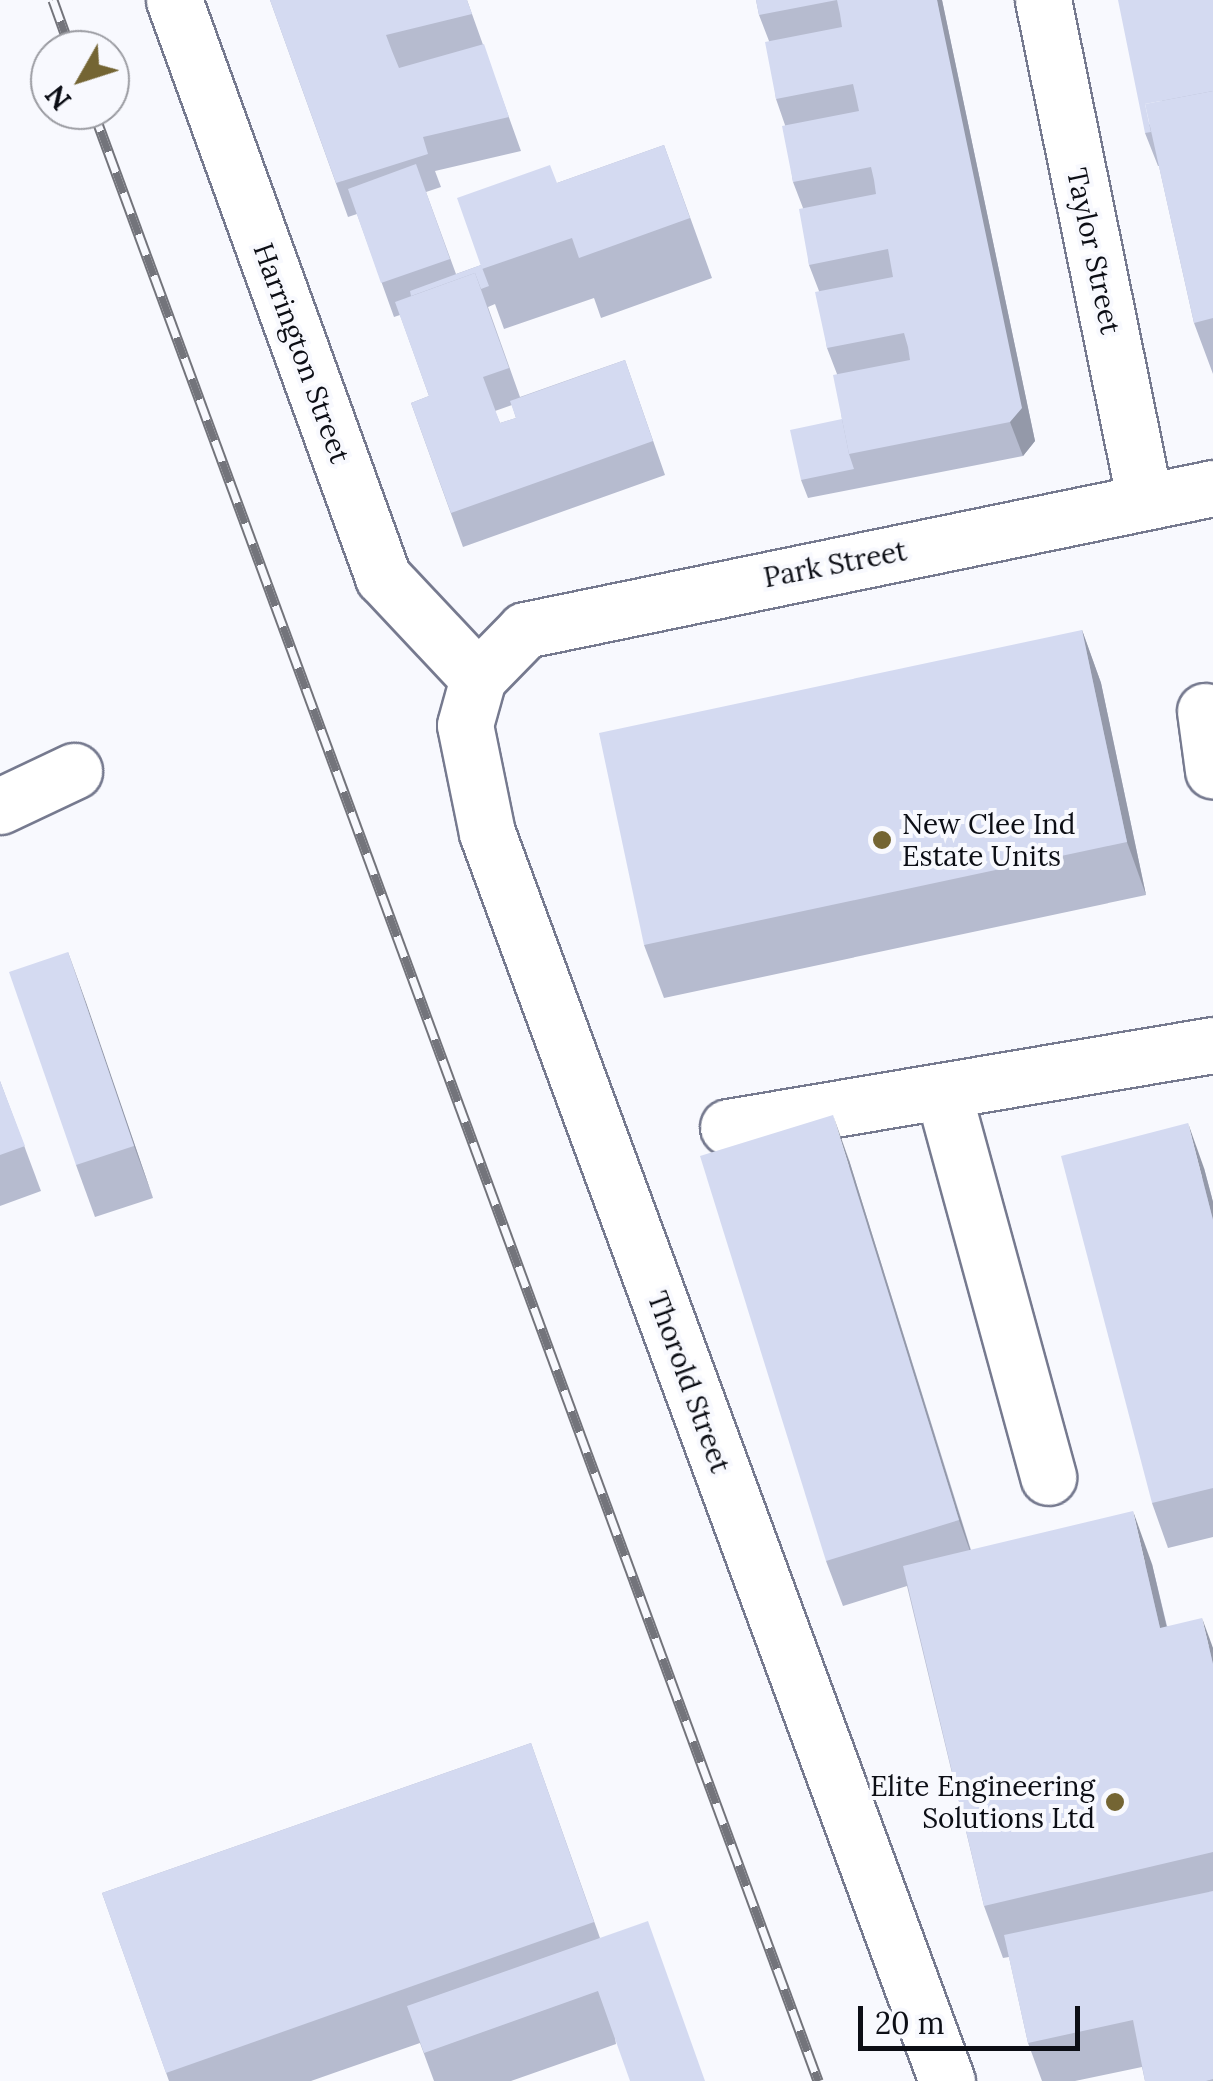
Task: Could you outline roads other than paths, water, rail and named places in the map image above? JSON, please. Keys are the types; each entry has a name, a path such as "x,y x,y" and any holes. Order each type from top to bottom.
{"street":[{"name":"Harrington Street","path":"174,0 383,576 478,678"},
{"name":"Taylor Street","path":"1042,0 1145,502"},
{"name":"Park Street","path":"478,678 496,650 560,620 1213,488"},
{"name":"Thorold Street","path":"478,678 465,725 487,833 946,2081"},
{"path":"1206,711 1213,770"},
{"path":"0,806 74,771"},
{"path":"728,1127 1213,1045"},
{"path":"942,1092 1048,1477"}],"railway":[{"path":"53,0 64,30"},
{"path":"100,130 818,2081"}],"place":[{"name":"New Clee Ind Estate Units","path":"882,840"},
{"name":"Elite Engineering Solutions Ltd","path":"1115,1802"}]}
